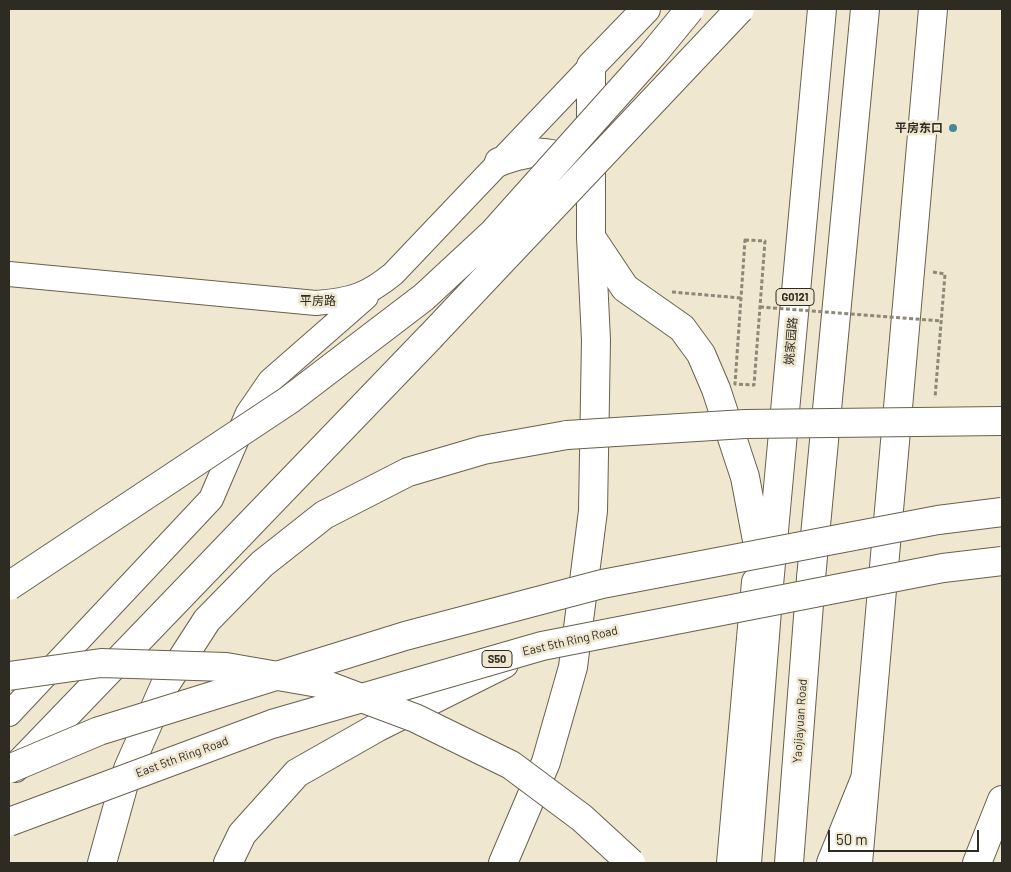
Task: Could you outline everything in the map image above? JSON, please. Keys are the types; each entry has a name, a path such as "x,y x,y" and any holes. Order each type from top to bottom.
{"main road":[{"path":"503,863 546,762 574,667 593,512 596,340 591,238 591,66 646,9"},
{"path":"9,586 289,400 424,297 493,232 653,54 690,9"},
{"path":"9,774 430,337 740,9"},
{"name":"姚家园路","path":"769,584 822,9"},
{"name":"Yaojiayuan Road","path":"789,863 811,578 865,9"},
{"path":"858,863 933,9"},
{"path":"499,162 537,151 557,154 570,162 591,190"},
{"path":"591,238 624,288 682,328 701,354 716,390 745,478 759,551 769,584 747,863"},
{"path":"102,863 128,769 165,685 207,620 262,564 324,515 408,472 483,450 567,435 745,424 1002,421"},
{"path":"9,769 99,731 405,636 602,584 938,520 1002,512"},
{"path":"731,863 759,551"},
{"name":"East 5th Ring Road","path":"9,822 272,724 542,646 933,570 1002,561"},
{"path":"228,863 242,834 297,773 378,727 542,646"},
{"path":"9,676 101,663 226,667 324,684 415,718 510,765 582,818 631,863"},
{"path":"830,863 865,779"},
{"path":"737,863 754,787"},
{"path":"977,863 1002,800"}],"street":[{"name":"平房路","path":"9,274 316,303 343,301 372,290 392,274 591,66"},
{"path":"9,714 211,499 248,413 270,381 372,290"}],"path":[{"path":"745,240 765,242 754,385 735,384 741,298 745,240"},
{"path":"934,403 945,274"},
{"path":"663,291 741,298"},
{"path":"760,307 941,321"}],"place":[{"name":"平房东口","path":"953,128"}]}
